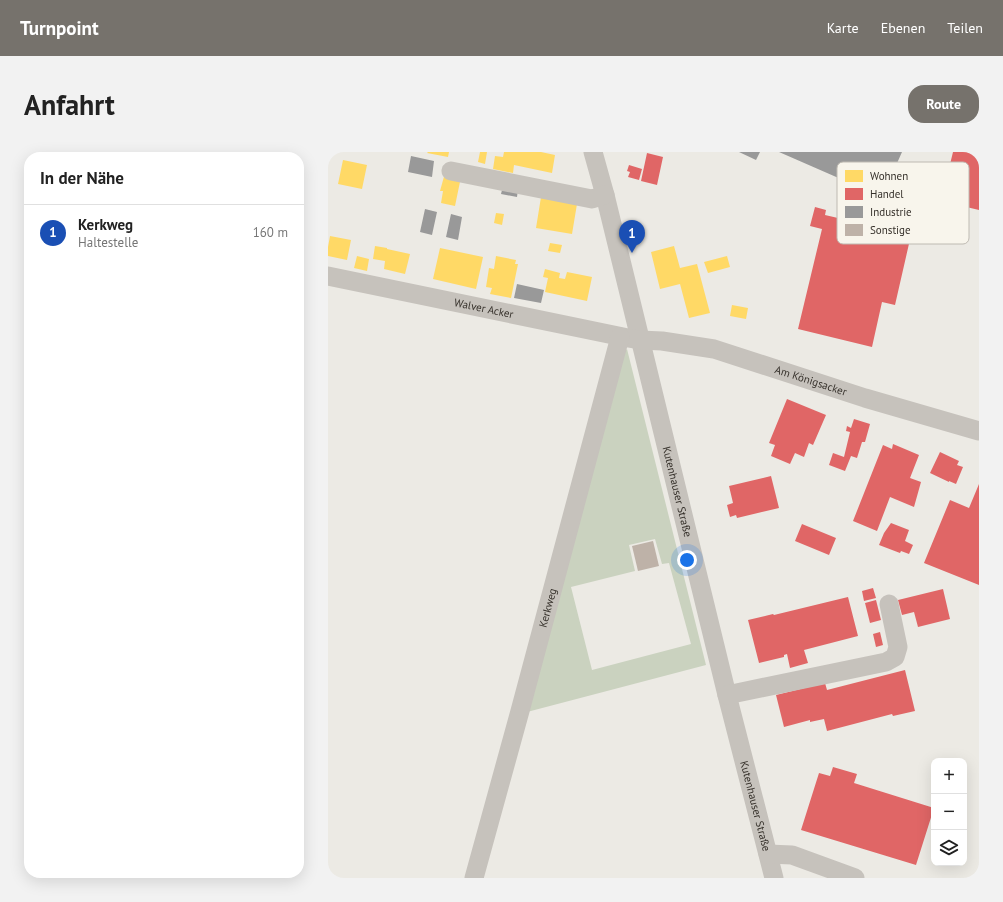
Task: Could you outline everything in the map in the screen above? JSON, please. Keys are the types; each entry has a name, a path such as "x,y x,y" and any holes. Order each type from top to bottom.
{"street":[{"name":"Kutenhauser Straße","path":"593,152 605,195 727,695 774,878"},
{"path":"451,171 592,198 605,195"},
{"name":"Walver Acker","path":"328,276 640,340"},
{"name":"Kerkweg","path":"474,878 620,336"},
{"name":"Am Königsacker","path":"640,340 714,349 865,398 979,431"},
{"path":"727,695 886,662 895,657 898,647 888,604"},
{"path":"768,854 792,855 855,878"}],"green space":[{"path":"627,349 706,665 527,712 619,357","holes":["655,539 662,564 669,563 691,644 592,670 571,587 635,571 629,545"]}],"building: Wohnen":[{"path":"449,152 448,157 427,153"},
{"path":"480,152 487,152 485,164 478,162"},
{"path":"504,152 541,152 555,155 552,173 514,165 513,173 493,169 495,156 503,157"},
{"path":"343,160 367,165 362,189 338,184"},
{"path":"445,173 461,177 455,206 441,203 443,191 440,191"},
{"path":"541,197 577,204 572,234 536,228"},
{"path":"496,213 504,214 502,225 494,223"},
{"path":"330,236 351,240 347,260 328,256"},
{"path":"550,243 562,245 560,253 548,251"},
{"path":"375,246 410,254 405,274 384,269 385,261 373,259"},
{"path":"674,246 680,268 697,264 710,313 689,318 680,284 660,289 651,252"},
{"path":"440,248 483,257 476,289 433,279"},
{"path":"357,256 369,259 367,271 354,268"},
{"path":"496,256 516,260 515,264 518,264 511,298 490,294 492,288 486,287 489,268 494,269"},
{"path":"727,256 730,267 708,273 704,262"},
{"path":"545,269 560,273 559,278 565,279 567,272 592,277 587,301 545,292 548,278 543,277"},
{"path":"732,305 748,308 746,319 730,316"}],"building: Handel":[{"path":"953,152 979,152 979,210 969,208 969,162 951,162"},
{"path":"647,153 663,157 657,185 641,181"},
{"path":"629,165 642,169 639,180 628,177 630,172 627,171"},
{"path":"815,207 826,210 825,215 837,218 837,244 909,244 895,305 882,302 872,347 798,329 822,229 810,226"},
{"path":"787,399 826,415 813,445 809,443 804,457 795,453 790,464 771,456 775,445 769,443"},
{"path":"854,419 870,424 865,442 862,442 857,458 851,456 845,471 829,465 833,453 844,457 850,432 846,431 847,426 851,428"},
{"path":"893,444 919,455 910,478 921,482 914,507 890,497 877,531 853,521 883,445 892,449"},
{"path":"940,452 959,461 957,465 963,467 956,484 930,473"},
{"path":"771,476 779,508 737,518 736,515 730,517 727,505 733,503 729,486"},
{"path":"979,484 979,585 924,563 950,500 969,508"},
{"path":"891,523 909,530 905,541 913,545 909,554 901,551 900,553 879,545 884,533"},
{"path":"802,524 836,538 829,555 795,541"},
{"path":"873,588 876,598 864,601 862,591"},
{"path":"943,589 950,619 918,627 914,612 902,615 898,600"},
{"path":"848,597 858,636 804,650 808,663 790,668 787,654 784,655 784,657 759,663 748,620"},
{"path":"876,600 881,620 870,623 865,603"},
{"path":"880,632 883,645 876,647 873,634"},
{"path":"905,670 915,711 893,716 892,714 827,731 824,719 810,722 810,720 784,727 776,695 825,683 827,690"},
{"path":"833,767 857,774 854,783 931,807 931,818 916,865 801,830 819,773 830,776"}],"building: Industrie":[{"path":"739,152 760,152 756,160"},
{"path":"779,152 902,152 898,162 837,162 837,177"},
{"path":"411,156 434,161 432,177 408,172"},
{"path":"503,186 518,189 517,197 501,194"},
{"path":"425,209 437,212 432,235 420,232"},
{"path":"451,214 462,217 458,240 446,237"},
{"path":"517,284 544,290 541,303 514,298"}],"building: Sonstige":[{"path":"653,541 659,566 638,571 632,546"}],"place":[{"name":"Kerkweg","path":"632,253"}]}
